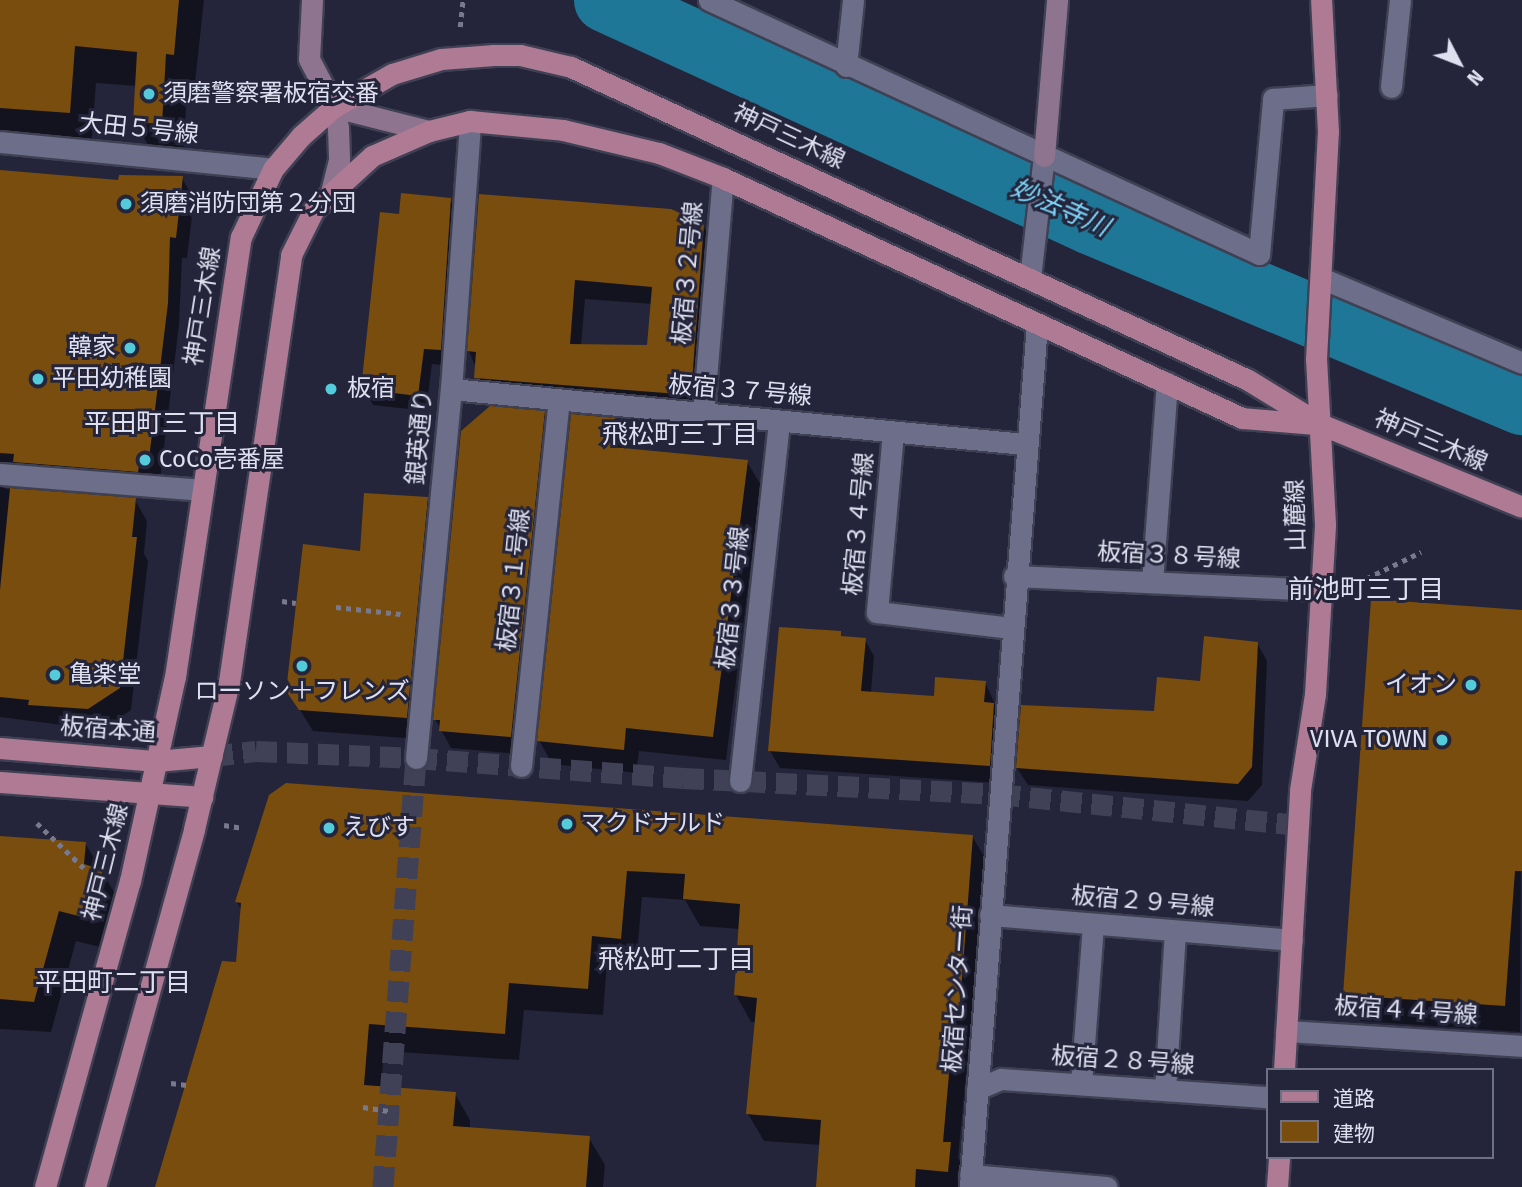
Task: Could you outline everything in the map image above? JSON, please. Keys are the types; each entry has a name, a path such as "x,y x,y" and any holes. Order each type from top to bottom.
{"main road":[{"name":"山麓線","path":"1284,1068 1302,757 1315,694 1325,524 1317,375 1327,94 1321,0"},
{"name":"神戸三木線","path":"45,1187 130,881 175,677 241,237 273,169 301,136 334,107 392,74 441,59 520,55 545,60 618,87 1248,380 1320,424 1522,507"},
{"name":"神戸三木線","path":"94,1187 202,797 229,682 291,255 314,209 332,189 372,156 429,131 470,121 563,130 659,153 723,177 1242,418 1320,424"},
{"name":"板宿本通","path":"0,748 156,761 212,756"},
{"path":"0,782 202,797"},
{"path":"1277,1187 1279,1159"}],"street":[{"path":"312,0 309,59 334,107 339,160 332,189"},
{"path":"709,0 846,66 1259,254 1273,99 1327,94"},
{"path":"846,66 853,0"},
{"path":"1030,278 1044,178 1057,0"},
{"path":"1391,87 1401,0"},
{"path":"334,107 429,131"},
{"name":"銀英通り","path":"416,758 452,389 470,121"},
{"name":"大田５号線","path":"0,142 273,169"},
{"name":"板宿３２号線","path":"704,414 723,177"},
{"path":"1320,284 1522,363"},
{"name":"板宿センター街","path":"970,1181 1024,444 1037,324"},
{"path":"1152,582 1167,383"},
{"name":"板宿３７号線","path":"452,389 1024,444"},
{"name":"板宿３１号線","path":"521,766 559,400"},
{"name":"板宿３３号線","path":"740,781 779,421"},
{"name":"板宿３４号線","path":"893,432 877,612 1010,628"},
{"path":"0,475 202,490"},
{"name":"板宿３８号線","path":"1014,576 1321,590"},
{"name":"板宿２９号線","path":"990,915 1292,940"},
{"path":"1081,1084 1093,924"},
{"path":"1165,1090 1175,931"},
{"name":"板宿４４号線","path":"1286,1031 1522,1046"},
{"name":"板宿２８号線","path":"977,1090 1001,1079 1266,1097"},
{"path":"970,1181 1107,1187"}],"path":[{"path":"460,27 463,0"},
{"path":"1357,583 1421,552"},
{"path":"282,601 296,603"},
{"path":"336,607 429,617"},
{"path":"37,824 84,868"},
{"path":"223,824 243,828"},
{"path":"172,1083 187,1084"},
{"path":"363,1107 389,1111"}],"building":[{"path":"0,0 179,0 174,55 166,54 162,124 133,122 137,52 75,46 70,113 0,108"},
{"path":"0,170 118,180 119,175 183,176 176,238 170,237 168,303 148,467 139,466 138,472 13,462 14,454 0,453"},
{"path":"401,193 451,198 441,350 424,349 418,396 361,389 380,212 399,214"},
{"path":"479,194 671,209 704,224 691,395 474,378 476,352 467,351","holes":["575,280 652,287 647,345 570,344"]},
{"path":"490,406 545,411 511,737 439,731 440,720 433,720 461,431"},
{"path":"571,414 615,418 612,447 748,460 713,737 626,728 624,750 537,741"},
{"path":"10,488 136,498 132,537 137,537 120,688 88,709 28,705 29,700 0,697 0,590"},
{"path":"364,493 428,497 407,718 299,710 286,691 303,544 360,551"},
{"name":"VIVA TOWN","path":"1371,599 1522,610 1522,871 1515,871 1505,1006 1343,995"},
{"path":"779,627 841,631 841,636 866,638 861,691 934,696 935,677 986,681 984,702 994,703 990,766 768,751"},
{"path":"1204,636 1258,642 1252,767 1238,784 1016,768 1021,705 1154,711 1157,677 1200,681"},
{"path":"286,783 973,835 959,1018 954,1017 943,1142 951,1142 948,1172 916,1169 915,1187 816,1187 821,1120 746,1114 757,998 734,995 740,904 683,899 685,874 627,871 621,939 592,936 588,989 509,983 505,1034 369,1024 364,1085 456,1092 453,1126 590,1136 586,1187 155,1187 222,961 236,962 241,903 235,902 269,795"},
{"path":"0,836 86,842 84,864 103,870 90,919 59,911 34,1002 0,999"}],"waterway":[{"name":"妙法寺川","path":"605,0 1091,223 1522,403"}],"tunnel":[{"path":"212,756 256,751 416,758 683,778 999,794 1298,825"},
{"path":"383,1187 416,758"}],"place":[{"name":"須磨警察署板宿交番","path":"149,94"},
{"name":"須磨消防団第２分団","path":"126,204"},
{"name":"韓家","path":"130,348"},
{"name":"平田幼稚園","path":"38,379"},
{"name":"板宿","path":"331,389"},
{"name":"CoCo壱番屋","path":"145,460"},
{"name":"ローソン＋フレンズ","path":"302,666"},
{"name":"亀楽堂","path":"55,675"},
{"name":"イオン","path":"1471,685"},
{"name":"VIVA TOWN","path":"1442,740"},
{"name":"マクドナルド","path":"567,824"},
{"name":"えびす","path":"329,828"}],"district":[{"name":"平田町三丁目","path":"162,424"},
{"name":"飛松町三丁目","path":"680,435"},
{"name":"前池町三丁目","path":"1366,590"},
{"name":"飛松町二丁目","path":"676,960"},
{"name":"平田町二丁目","path":"113,983"}]}
